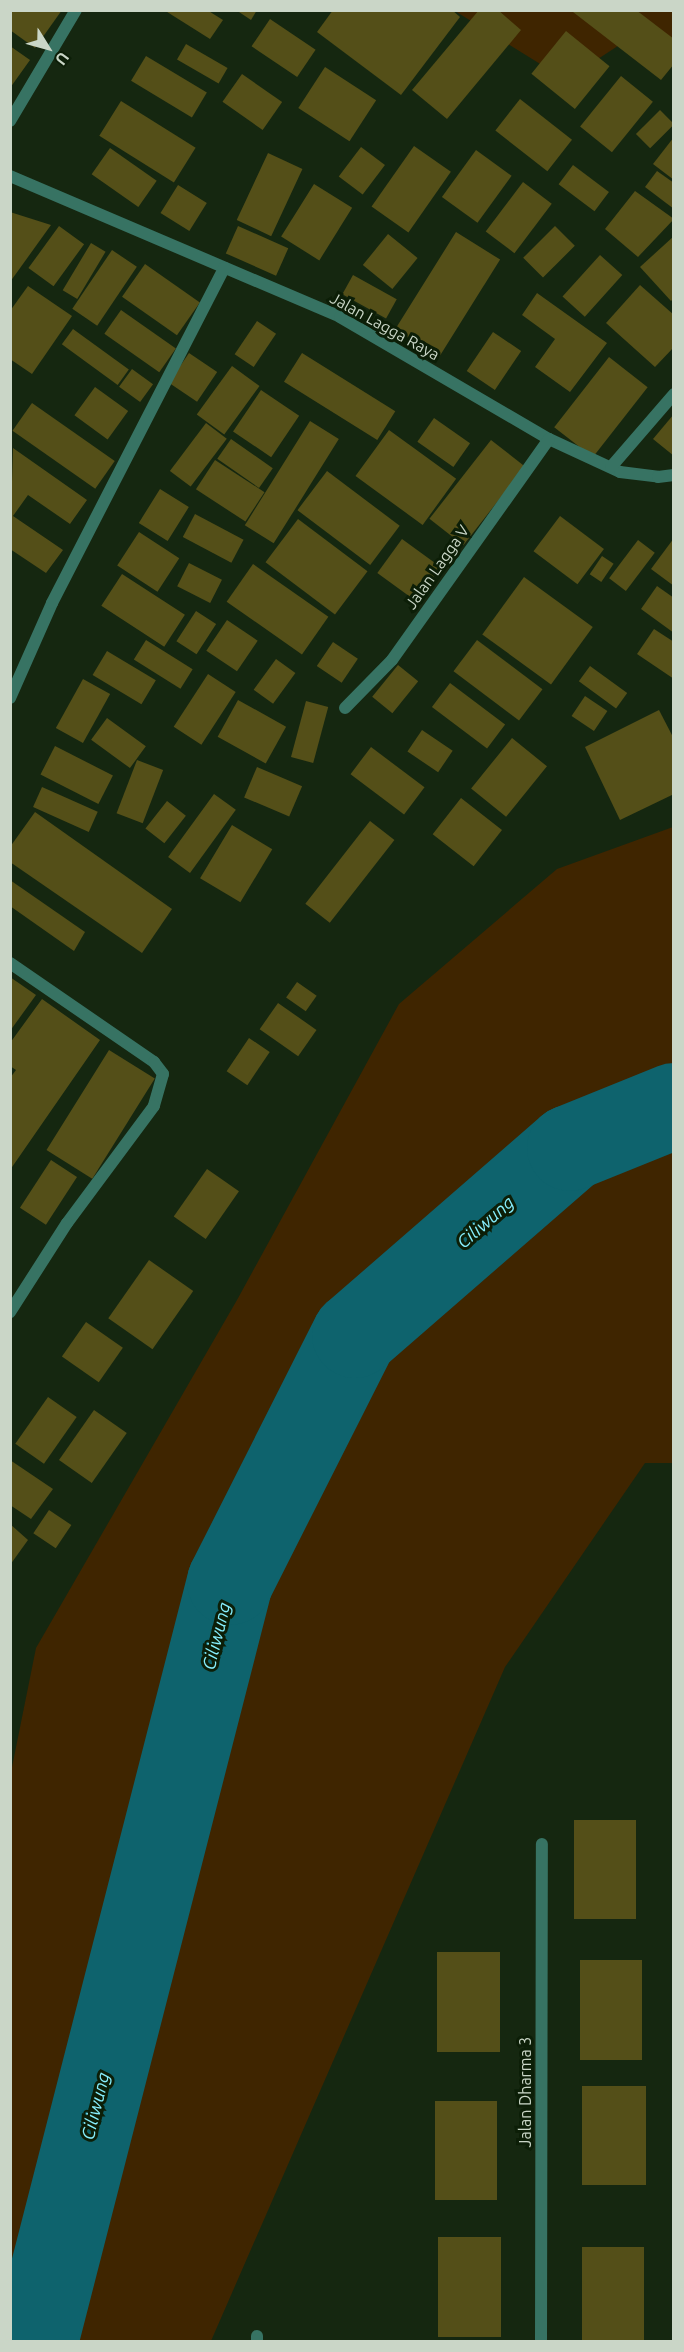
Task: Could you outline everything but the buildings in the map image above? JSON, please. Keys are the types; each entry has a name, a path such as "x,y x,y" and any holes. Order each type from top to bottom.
{"street":[{"path":"10,121 76,10"},
{"name":"Jalan Lagga Raya","path":"10,176 340,317 549,438 620,472 658,477 674,475"},
{"path":"10,698 52,603 224,268"},
{"path":"611,467 674,394"},
{"name":"Jalan Lagga V","path":"345,708 392,660 549,438"},
{"path":"10,963 153,1062 163,1074 154,1106 67,1223 10,1312"},
{"name":"Jalan Dharma 3","path":"541,2342 542,1844"}],"shaded area":[{"path":"455,11 673,11 673,66 633,36 566,80"},
{"path":"673,827 673,1463 645,1463 505,1667 211,2341 11,2341 10,1777 36,1648 237,1300 399,1004 557,869"}],"waterway":[{"name":"Ciliwung","path":"35,2342 230,1582 355,1335 570,1148 674,1106"}]}
